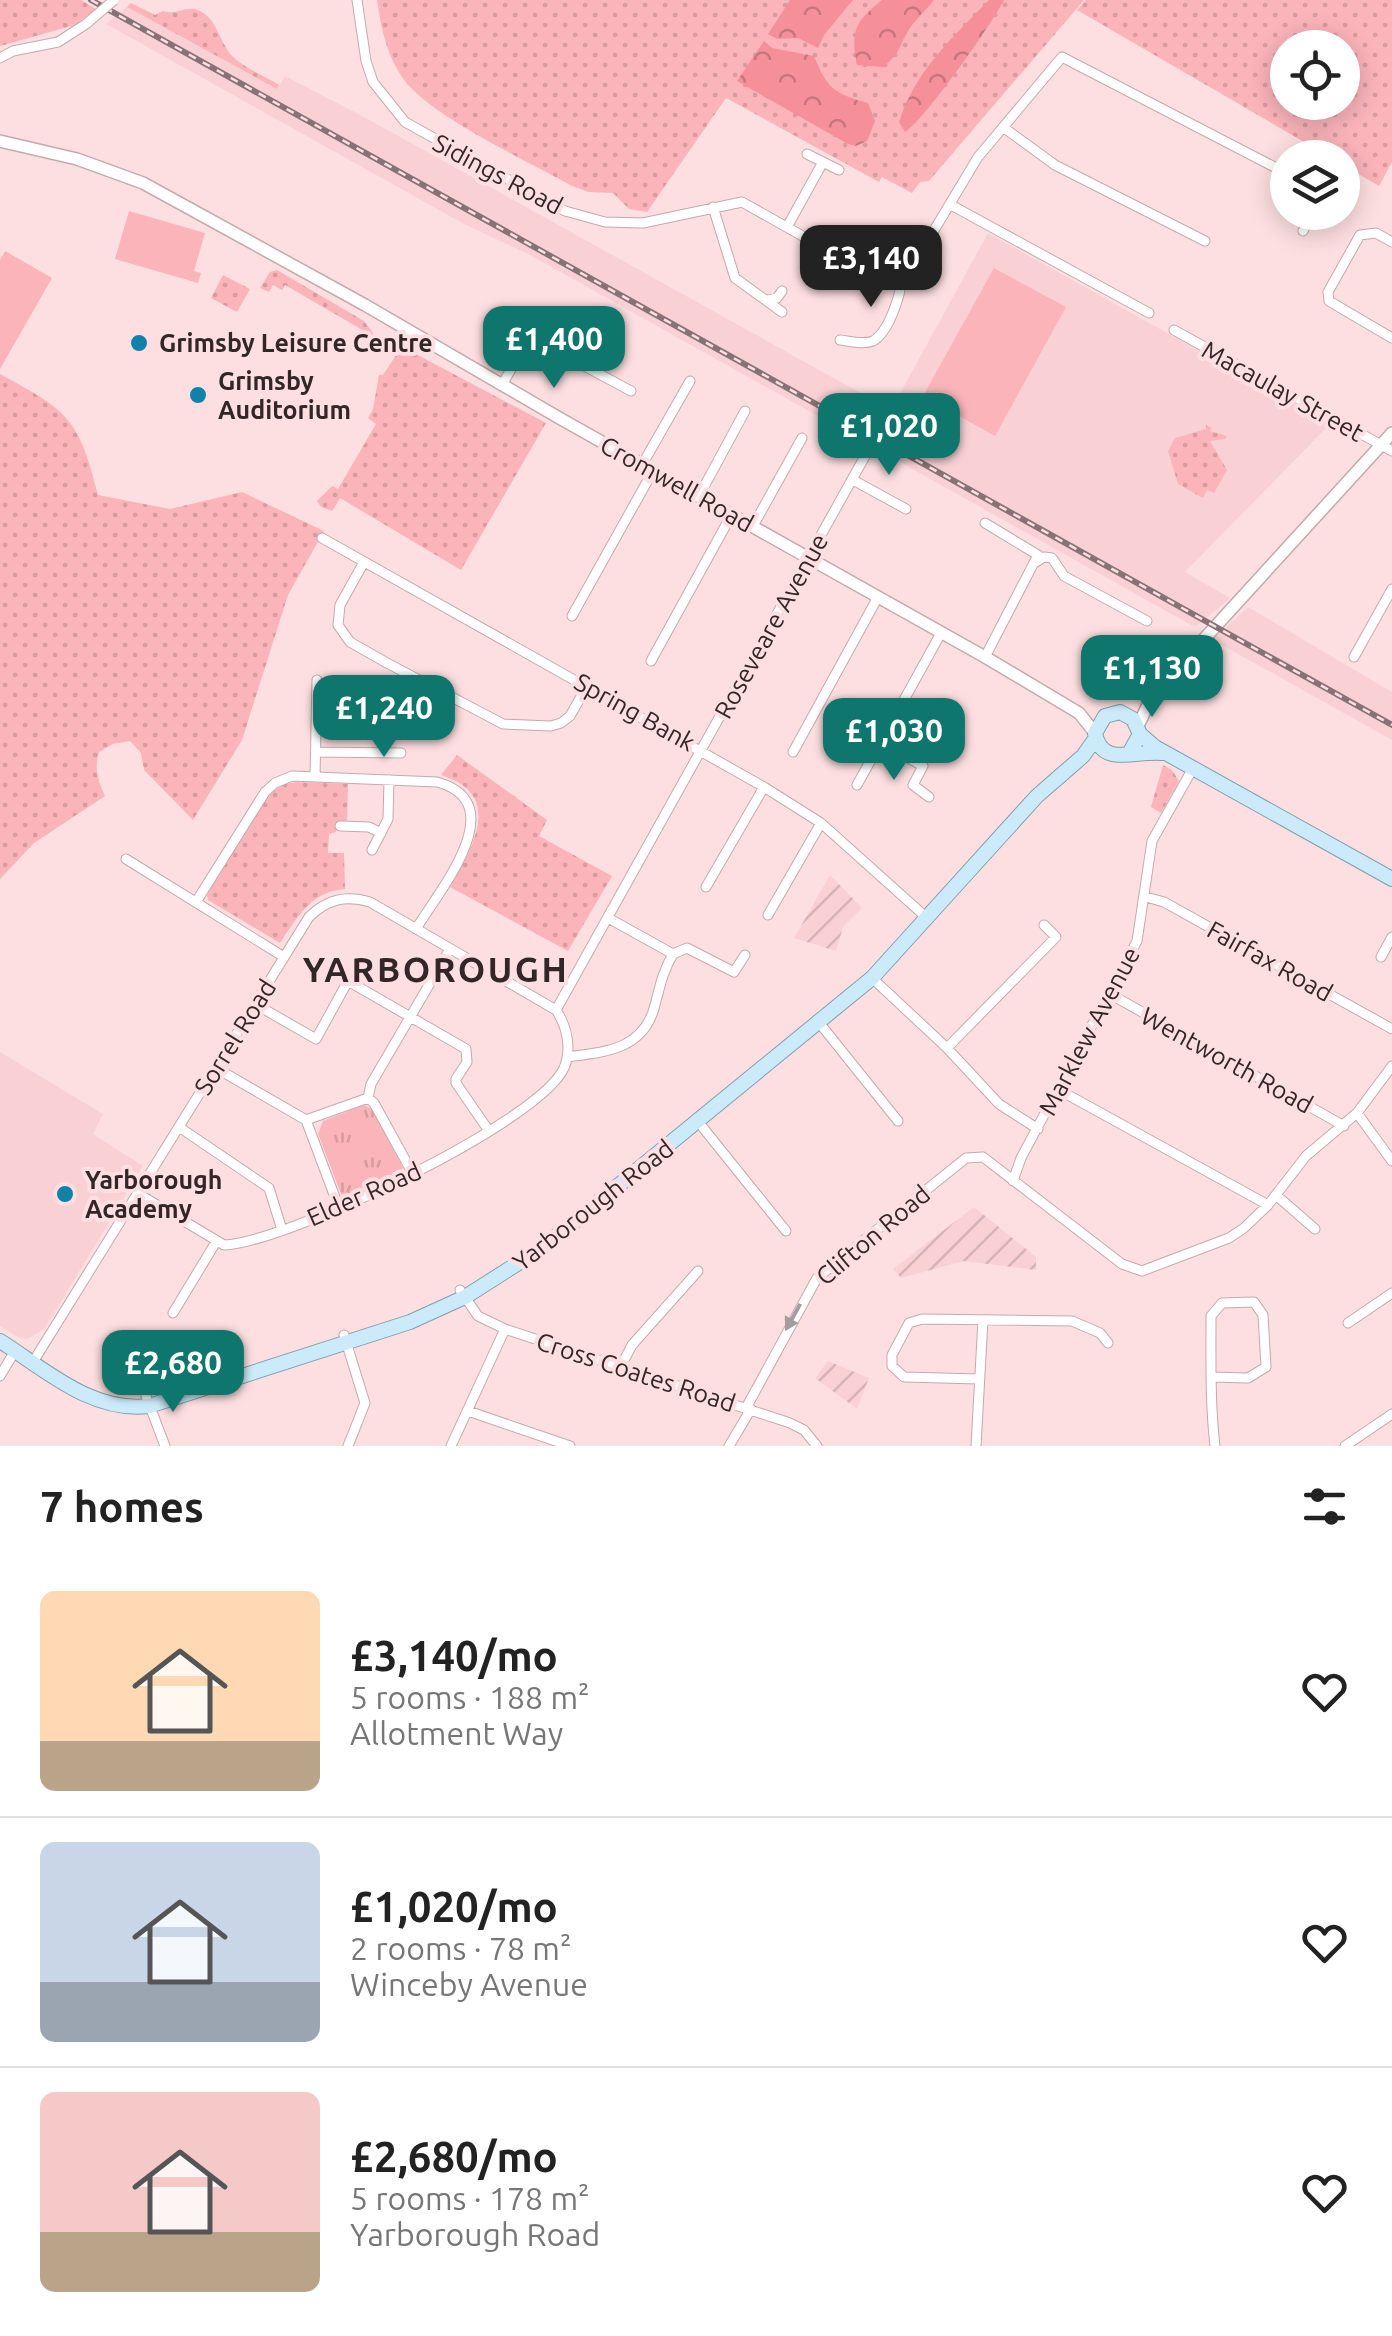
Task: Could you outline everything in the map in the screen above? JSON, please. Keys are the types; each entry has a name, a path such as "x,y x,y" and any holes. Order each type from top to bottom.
{"main road":[{"path":"1114,756 1099,748 1095,736 1112,714 1134,720 1155,747 1392,878"},
{"path":"1130,752 1139,730"},
{"name":"Yarborough Road","path":"0,1341 102,1403 116,1407 148,1401 410,1322 542,1248 872,978 1038,796 1078,761 1095,736"},
{"path":"1078,761 1130,752 1172,755"}],"street":[{"path":"0,58 13,51 58,42 114,0"},
{"name":"Sidings Road","path":"357,0 373,82 404,122 566,212 585,218 643,223 742,202 856,266 901,274"},
{"path":"840,340 866,342 876,338 899,296 901,274 915,266 978,157 1062,57 1270,165"},
{"path":"1002,127 1055,165 1205,241"},
{"name":"Cromwell Road","path":"0,141 77,159 143,183 985,657 1078,712 1095,736"},
{"path":"807,154 839,170"},
{"path":"788,227 823,162"},
{"path":"951,204 1149,313"},
{"path":"713,207 735,278 782,312"},
{"path":"1392,242 1376,233 1360,235 1328,292 1329,301 1392,338"},
{"path":"768,300 777,298 782,291"},
{"name":"Macaulay Street","path":"1174,330 1387,448"},
{"path":"502,385 526,343 545,335 562,345 577,362 631,391"},
{"path":"572,616 690,381"},
{"path":"699,496 745,411"},
{"path":"1139,730 1146,706 1160,688 1387,448 1392,433"},
{"path":"753,526 802,438"},
{"name":"Roseveare Avenue","path":"556,1010 870,450"},
{"path":"853,480 906,509"},
{"path":"650,662 732,514"},
{"path":"985,657 1038,554 986,523"},
{"name":"Spring Bank","path":"322,538 764,787 821,823 927,918"},
{"path":"1036,562 1052,558 1064,576 1147,621"},
{"path":"364,562 340,604 338,625 350,642 387,663 502,724 561,723 570,716 587,686"},
{"path":"1354,657 1392,588"},
{"path":"793,752 878,597"},
{"path":"857,784 941,633"},
{"path":"315,777 317,680"},
{"path":"1112,714 1141,702 1160,688"},
{"name":"Cromwell Road","path":"1078,712 1112,714"},
{"path":"880,743 923,766 914,785 929,797"},
{"path":"316,752 400,754"},
{"name":"Marklew Avenue","path":"1014,1180 1021,1158 1137,942 1152,840 1193,768"},
{"path":"196,902 270,787 292,776 444,784 461,794 471,814 472,830 416,929"},
{"path":"372,850 388,819 389,780"},
{"path":"706,887 764,787"},
{"path":"768,915 821,823"},
{"path":"340,826 382,832"},
{"path":"126,859 284,957"},
{"name":"Fairfax Road","path":"1146,897 1164,902 1392,1028"},
{"name":"Sorrel Road","path":"33,1362 309,917 335,900 358,898 370,902 556,1010"},
{"path":"610,919 673,954"},
{"path":"947,1048 1056,937 1044,925"},
{"path":"1381,957 1392,937"},
{"path":"556,1010 566,1030 568,1057 615,1050 638,1036 652,1015 663,971 673,954 687,948 734,972 745,955"},
{"path":"368,1098 371,1084 450,949"},
{"path":"872,978 1000,1104 1038,1129"},
{"path":"256,1004 316,1039 348,982 466,1049 467,1062 456,1083 489,1131"},
{"name":"Wentworth Road","path":"1110,994 1344,1126"},
{"path":"817,1021 898,1121"},
{"name":"Elder Road","path":"216,1242 231,1245 282,1230 413,1174 489,1131 552,1084 568,1057"},
{"path":"1014,1180 1122,1264 1137,1271 1228,1238 1268,1205 1306,1156 1344,1126 1392,1066"},
{"path":"216,1068 306,1120 338,1208"},
{"path":"1060,1090 1268,1205"},
{"path":"306,1120 368,1098"},
{"path":"368,1098 413,1174"},
{"path":"1357,1112 1392,1161"},
{"path":"696,1120 786,1231"},
{"path":"179,1127 269,1188 282,1230"},
{"name":"Clifton Road","path":"748,1408 806,1294 831,1264 966,1158 980,1156 1014,1180"},
{"path":"138,1194 216,1242 174,1312"},
{"path":"1276,1195 1314,1229"},
{"path":"620,1366 632,1345 698,1271"},
{"name":"Cross Coates Road","path":"462,1293 478,1316 505,1329 798,1426 816,1446"},
{"path":"1348,1322 1392,1293"},
{"path":"1211,1378 1248,1378 1266,1367 1263,1315 1254,1302 1222,1303 1211,1316 1211,1378 1215,1446"},
{"path":"979,1379 904,1377 895,1372 891,1362 906,1329 915,1320 1072,1321 1100,1333 1108,1343"},
{"path":"976,1446 983,1320"},
{"path":"452,1446 505,1329"},
{"path":"346,1340 365,1403 348,1446"},
{"path":"0,1376 16,1351"},
{"path":"148,1401 165,1446"},
{"path":"729,1446 748,1408"},
{"path":"468,1411 545,1442 570,1446"},
{"path":"1345,1446 1392,1414"},
{"path":"1364,1434 1374,1446"}],"shaded area":[{"path":"127,7 277,89 285,76 366,118 891,410 988,233 1330,424 1185,572 1230,598 1197,626 1191,625 530,255 464,224 106,24"},
{"path":"1248,607 1392,692 1392,740 1213,640"},
{"path":"830,875 862,908 843,927 836,951 794,938"},
{"name":"Yarborough Academy","path":"0,1052 103,1114 93,1134 143,1166 45,1328 28,1339 0,1326"},
{"path":"974,1207 1036,1257 1036,1270 964,1261 901,1278 893,1269"},
{"path":"828,1361 869,1378 857,1409 815,1378"}],"green space":[{"path":"0,0 81,0 96,9 75,25 0,46"},
{"path":"377,0 1084,0 929,181 920,182 912,193 882,177 879,182 726,98 647,212 629,209 613,193 588,192 570,185 458,124 419,95 405,81 389,52"},
{"path":"790,0 853,0 818,48 798,38 777,39 768,34"},
{"path":"882,0 934,0 889,62 883,67 857,65 857,27"},
{"path":"989,0 1004,0 941,92 905,132 899,122 915,86 936,56"},
{"path":"1086,0 1392,0 1392,162 1379,186 1360,175 1360,140 1301,140 1077,10"},
{"path":"131,3 155,15 163,11 200,11 232,56 279,85 277,89 127,7"},
{"path":"764,41 772,48 814,56 833,88 868,103 875,121 867,141 856,146 848,144 737,81"},
{"path":"129,211 205,233 194,271 201,273 198,283 115,259"},
{"path":"5,251 52,278 0,369 0,260"},
{"path":"994,268 1066,307 995,436 923,396"},
{"path":"277,270 364,321 373,333 374,344 363,339 366,332 285,285 282,290 273,285 269,292 260,288 270,272"},
{"path":"223,275 250,289 237,312 211,298"},
{"path":"400,349 546,423 461,570 340,498 332,511 317,501 332,486 338,489 376,424 368,418 379,375 383,375"},
{"path":"0,374 56,408 67,420 84,449 98,495 170,509 242,492 324,531 288,595 242,740 193,820 144,770 141,753 130,741 113,744 99,752 98,758 105,796 34,843 0,879"},
{"path":"1206,425 1212,428 1210,431 1227,436 1210,441 1227,470 1214,493 1207,490 1203,498 1178,484 1168,451 1175,438 1206,429"},
{"path":"457,755 547,820 539,836 612,876 568,951 450,887 467,857 478,825 473,796 461,784 441,775"},
{"path":"1163,765 1179,781 1161,813 1151,807"},
{"path":"284,784 348,784 347,822 337,822 336,832 329,834 328,853 344,853 345,889 314,901 280,943 208,900 207,895 266,796"},
{"path":"364,1105 372,1109 403,1168 375,1189 341,1194 318,1134 323,1121"}],"railway":[{"path":"91,0 1392,725"}],"place":[{"name":"Grimsby Leisure Centre","path":"139,343"},
{"name":"Grimsby Auditorium","path":"198,395"},
{"name":"Yarborough Academy","path":"65,1194"}],"district":[{"name":"YARBOROUGH","path":"436,970"}]}
